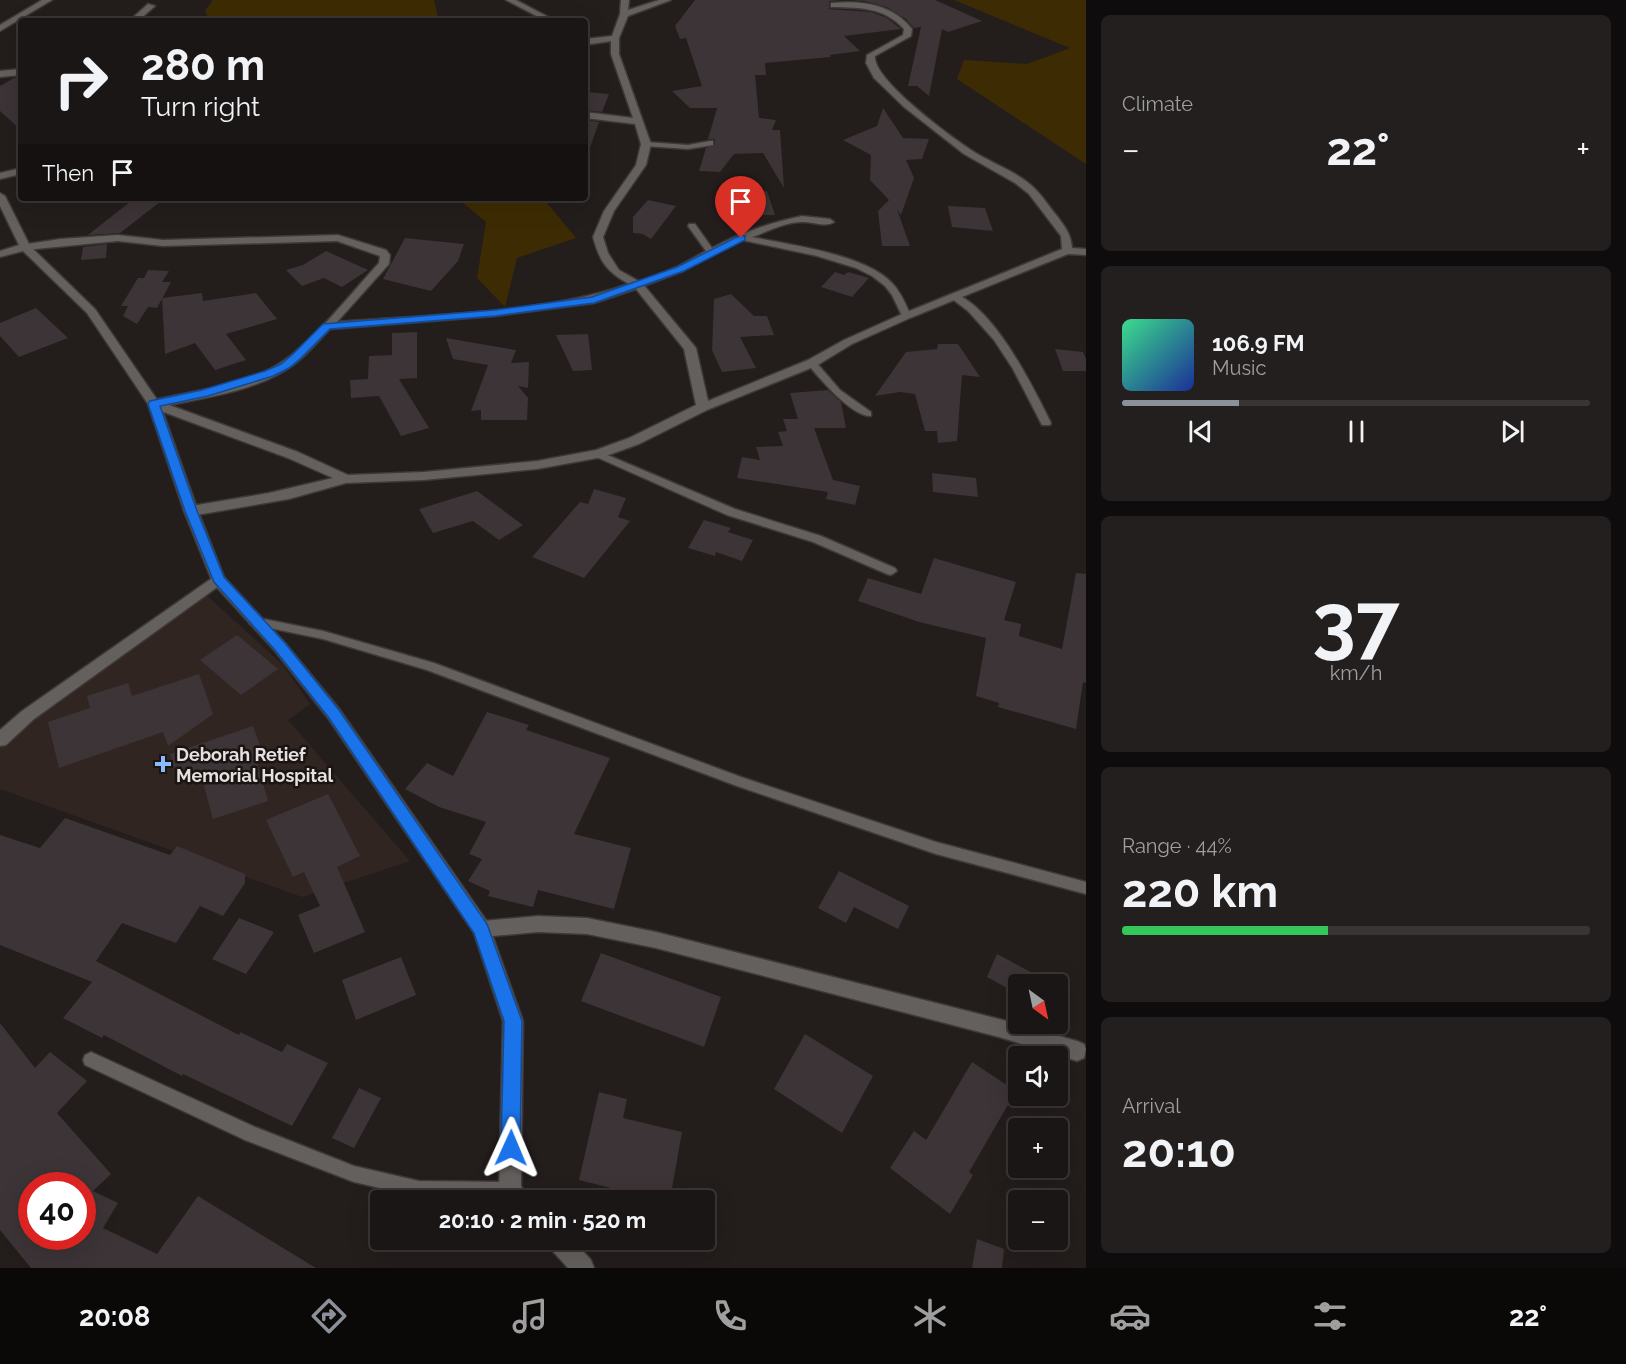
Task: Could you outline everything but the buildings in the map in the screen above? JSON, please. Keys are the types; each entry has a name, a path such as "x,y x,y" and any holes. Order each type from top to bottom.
{"street":[{"path":"18,18 48,0"},
{"path":"510,0 546,18"},
{"path":"625,0 624,14 615,38 615,54 646,144 641,165 609,211 598,237 603,254 615,272 639,285 690,348 703,407"},
{"path":"624,14 667,0"},
{"path":"834,5 879,8 899,18 908,29 906,36 871,55 870,63 877,76 907,105 967,152 1019,181 1033,192 1066,236 1067,251"},
{"path":"137,18 152,6"},
{"path":"0,29 18,18"},
{"path":"588,42 615,38"},
{"path":"0,74 18,72"},
{"path":"588,115 638,122"},
{"path":"0,176 18,172"},
{"path":"0,196 25,247 91,310 154,404 191,511 218,579 280,647 334,714 482,929 513,1021 515,1190"},
{"path":"0,254 25,247 60,242 118,238 163,243 338,238 382,252 385,255 384,264 327,326 285,366 204,393 154,404"},
{"path":"191,511 275,498 311,490 346,478 424,476 537,465 597,454 634,441 703,407 812,363 848,342 954,296 1067,251 1086,252"},
{"path":"327,326 517,310 594,300 639,285"},
{"path":"154,404 293,455 346,478"},
{"path":"0,740 28,716 218,579"},
{"path":"482,929 538,924 587,926 656,940 1077,1051"},
{"path":"567,1250 583,1268"}],"lane":[{"path":"646,144 688,147 710,143"},
{"path":"639,285 680,269 741,238 802,219 830,222"},
{"path":"692,226 711,252"},
{"path":"741,238 843,261 872,274 886,283 896,294 906,316"},
{"path":"954,296 992,328 1010,353 1046,423"},
{"path":"812,363 837,392 867,414"},
{"path":"597,454 731,512 817,539 891,571"},
{"path":"254,621 323,635 430,666 737,781 936,848 1086,888"},
{"path":"91,1060 251,1134 354,1174 419,1189 435,1190"}],"shaded area":[{"path":"213,0 434,0 438,18 208,18 205,11"},
{"path":"954,0 1086,0 1086,164 957,79 964,60 1027,64 1070,48"},
{"path":"461,201 545,201 576,238 517,258 505,307 477,278 486,222"},
{"name":"Deborah Retief Memorial Hospital","path":"202,591 283,665 310,704 288,720 410,861 302,897 0,789 0,740"}],"place":[{"name":"Deborah Retief Memorial Hospital","path":"163,764"}],"route":[{"path":"511,1148 513,1021 482,929 334,714 280,647 218,579 191,511 154,404 204,393 252,379 285,366 327,326 495,313 594,300 680,269 741,238"}]}
